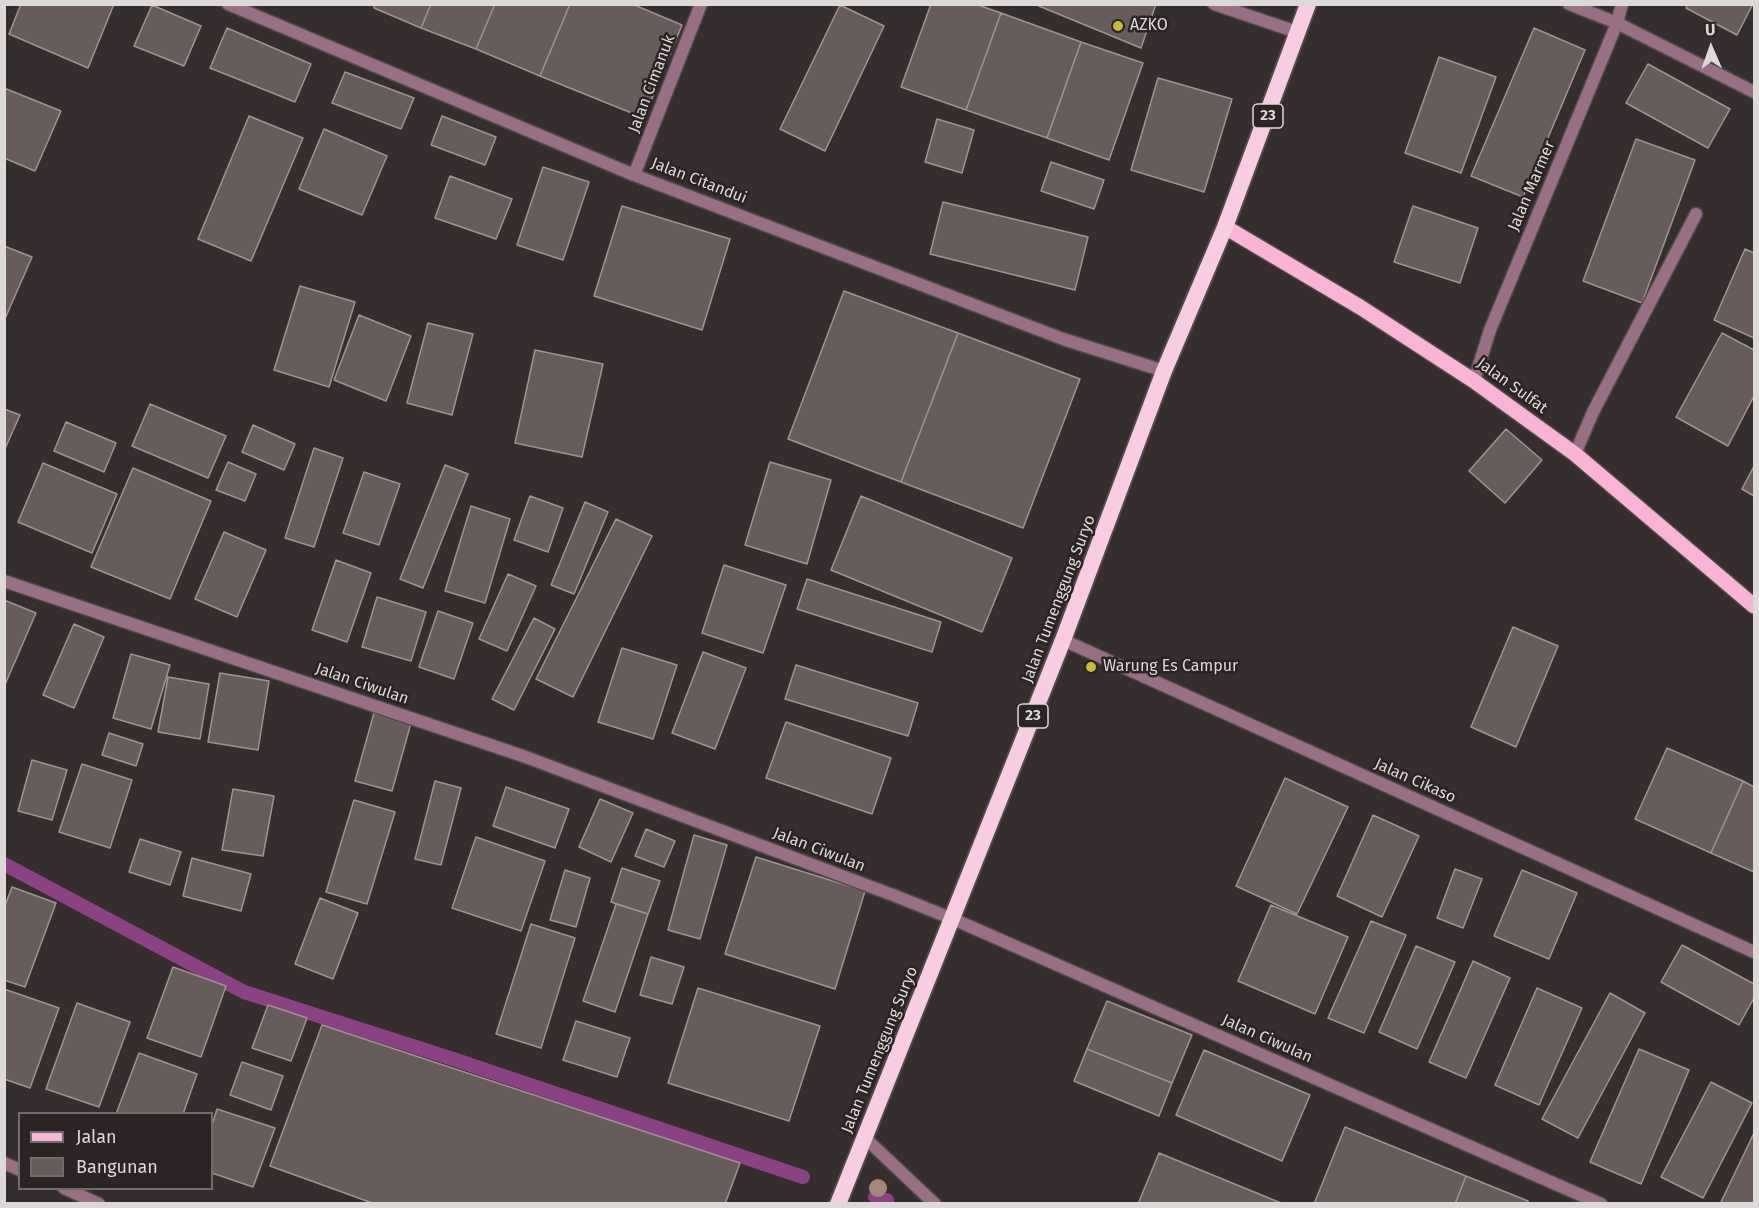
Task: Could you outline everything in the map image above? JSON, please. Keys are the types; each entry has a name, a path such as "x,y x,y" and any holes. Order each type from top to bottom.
{"highway":[{"name":"Jalan Tumenggung Suryo","path":"838,1203 1063,640 1164,371 1225,227 1308,4"}],"main road":[{"name":"Jalan Sulfat","path":"1225,227 1360,307 1474,381 1575,454 1755,606"}],"street":[{"name":"Jalan Citandui","path":"228,4 634,175 1063,339 1164,371"},
{"name":"Jalan Cimanuk","path":"634,175 701,4"},
{"path":"1214,4 1297,32"},
{"path":"1569,4 1617,23 1755,92"},
{"name":"Jalan Marmer","path":"1474,381 1490,330 1617,23 1622,4"},
{"path":"1575,454 1593,412 1696,214"},
{"name":"Jalan Ciwulan","path":"4,581 524,756 953,919 1601,1203"},
{"name":"Jalan Cikaso","path":"1063,640 1755,952"},
{"path":"864,1137 935,1203"},
{"path":"4,1163 18,1169"},
{"path":"69,1190 99,1203"}],"building":[{"path":"21,4 114,4 88,68 9,34"},
{"path":"375,4 431,4 421,28 374,8"},
{"path":"431,4 495,4 476,49 421,28"},
{"path":"495,4 570,4 540,76 476,49"},
{"path":"570,4 632,4 682,25 644,118 540,76"},
{"path":"931,4 975,4 1001,13 966,110 901,87"},
{"name":"AZKO","path":"1034,4 1156,4 1141,48"},
{"path":"1688,4 1753,4 1737,35 1686,8"},
{"path":"152,5 201,26 184,66 134,46"},
{"path":"840,5 884,26 825,151 780,129"},
{"path":"1001,13 1081,42 1047,138 966,110"},
{"path":"227,28 311,64 295,102 210,68"},
{"path":"1534,28 1585,50 1523,197 1471,176"},
{"path":"1081,42 1143,63 1109,160 1047,138"},
{"path":"1439,57 1496,77 1461,173 1405,153"},
{"path":"1648,64 1730,109 1708,148 1626,103"},
{"path":"345,72 414,98 401,129 332,103"},
{"path":"1158,78 1232,99 1204,192 1131,170"},
{"path":"4,88 61,111 35,171 4,158"},
{"path":"249,116 303,138 251,261 198,239"},
{"path":"442,116 496,137 485,165 431,145"},
{"path":"937,119 974,130 962,173 925,162"},
{"path":"324,129 387,156 362,215 299,189"},
{"path":"1636,139 1695,160 1642,303 1583,281"},
{"path":"1051,162 1104,180 1094,209 1041,191"},
{"path":"543,167 589,182 563,260 517,245"},
{"path":"450,176 512,199 496,239 435,218"},
{"path":"943,202 1088,237 1075,290 930,254"},
{"path":"622,206 730,239 702,330 594,296"},
{"path":"1413,206 1478,228 1460,283 1394,262"},
{"path":"4,246 32,257 4,321"},
{"path":"1745,249 1754,253 1754,338 1714,320"},
{"path":"300,286 355,302 329,387 274,370"},
{"path":"844,291 958,333 901,482 788,439"},
{"path":"359,315 411,336 386,401 334,380"},
{"path":"428,323 473,334 452,415 407,403"},
{"path":"958,333 1080,379 1023,528 901,482"},
{"path":"1722,333 1754,350 1754,396 1728,446 1676,417"},
{"path":"535,350 603,364 582,457 515,443"},
{"path":"150,404 226,436 208,478 132,446"},
{"path":"4,409 20,415 4,451"},
{"path":"66,422 116,443 104,472 54,451"},
{"path":"253,425 295,444 284,470 242,452"},
{"path":"1506,429 1542,460 1505,503 1469,471"},
{"path":"314,448 343,458 314,547 285,538"},
{"path":"228,462 256,474 245,501 216,490"},
{"path":"770,462 831,480 807,564 745,545"},
{"path":"43,463 117,494 92,553 18,522"},
{"path":"445,465 468,474 423,588 400,579"},
{"path":"1754,466 1754,496 1742,489"},
{"path":"133,468 211,501 170,599 91,567"},
{"path":"364,472 400,484 379,545 343,533"},
{"path":"530,496 563,508 548,552 514,540"},
{"path":"861,496 1012,558 982,632 831,570"},
{"path":"585,502 608,512 574,594 551,585"},
{"path":"471,506 510,519 485,603 445,591"},
{"path":"616,519 652,536 573,697 536,679"},
{"path":"224,532 266,550 237,617 195,599"},
{"path":"336,560 371,573 347,642 312,630"},
{"path":"724,565 786,585 763,653 702,633"},
{"path":"508,574 536,586 507,651 479,639"},
{"path":"807,579 941,622 932,652 797,609"},
{"path":"377,597 426,612 411,661 362,647"},
{"path":"4,600 36,613 4,687"},
{"path":"438,611 473,623 454,679 419,667"},
{"path":"534,618 555,629 514,710 492,699"},
{"path":"74,624 104,637 74,708 43,695"},
{"path":"1513,627 1558,646 1516,747 1471,727"},
{"path":"622,648 677,665 653,739 598,722"},
{"path":"703,652 746,668 715,749 672,733"},
{"path":"131,654 170,665 151,729 113,718"},
{"path":"796,665 918,703 908,736 785,699"},
{"path":"220,673 269,681 258,750 208,742"},
{"path":"168,677 209,684 200,739 158,732"},
{"path":"374,713 411,723 392,791 355,781"},
{"path":"786,722 891,758 872,814 766,778"},
{"path":"109,733 143,744 136,766 102,755"},
{"path":"1667,748 1743,781 1711,853 1635,819"},
{"path":"32,760 67,770 52,820 18,811"},
{"path":"82,764 132,780 110,848 59,832"},
{"path":"1285,778 1348,807 1297,914 1236,886"},
{"path":"435,781 461,788 441,865 415,859"},
{"path":"1743,781 1754,787 1754,872 1711,853"},
{"path":"506,787 569,809 555,848 493,826"},
{"path":"233,789 274,796 263,856 222,850"},
{"path":"600,799 633,813 611,862 579,847"},
{"path":"354,800 395,812 367,904 326,892"},
{"path":"1373,815 1419,836 1382,917 1337,896"},
{"path":"646,829 675,841 664,867 635,856"},
{"path":"694,835 727,845 700,939 668,930"},
{"path":"476,837 545,861 521,931 452,908"},
{"path":"140,839 181,852 170,885 129,872"},
{"path":"756,857 865,891 835,989 725,954"},
{"path":"192,858 251,874 241,911 183,896"},
{"path":"622,868 660,881 648,914 611,902"},
{"path":"1455,869 1482,879 1463,928 1437,918"},
{"path":"565,870 590,878 576,927 550,920"},
{"path":"1522,870 1577,893 1549,959 1494,936"},
{"path":"12,887 56,903 25,987 4,980 4,908"},
{"path":"320,898 358,913 333,979 295,964"},
{"path":"616,904 648,914 615,1012 583,1001"},
{"path":"1271,905 1348,937 1315,1014 1238,981"},
{"path":"1371,921 1406,935 1364,1033 1328,1018"},
{"path":"531,924 575,938 541,1048 496,1034"},
{"path":"1682,945 1754,984 1754,998 1739,1025 1661,982"},
{"path":"1416,946 1455,962 1417,1049 1379,1032"},
{"path":"651,957 684,967 672,1004 640,995"},
{"path":"1473,961 1510,978 1466,1078 1429,1062"},
{"path":"173,967 226,986 201,1057 147,1038"},
{"path":"698,988 820,1026 789,1121 668,1083"},
{"path":"1537,988 1582,1008 1539,1105 1495,1085"},
{"path":"4,989 59,1008 30,1088 4,1079"},
{"path":"1610,993 1645,1013 1578,1138 1542,1119"},
{"path":"1107,1001 1192,1035 1172,1083 1087,1049"},
{"path":"77,1003 130,1022 99,1107 46,1089"},
{"path":"268,1005 307,1018 291,1061 252,1048"},
{"path":"576,1021 630,1038 617,1077 563,1060"},
{"path":"322,1025 740,1163 725,1204 375,1204 270,1166"},
{"path":"1087,1049 1172,1083 1159,1116 1074,1081"},
{"path":"1639,1049 1689,1070 1641,1184 1590,1162"},
{"path":"1204,1050 1310,1095 1282,1161 1176,1115"},
{"path":"139,1053 197,1074 184,1112 117,1112"},
{"path":"242,1062 283,1076 271,1110 230,1095"},
{"path":"1711,1082 1752,1103 1703,1198 1661,1177"},
{"path":"217,1109 275,1128 253,1187 213,1173 213,1122"},
{"path":"1345,1127 1466,1176 1455,1204 1314,1204"},
{"path":"1754,1133 1754,1204 1720,1204"},
{"path":"1159,1153 1281,1203 1138,1204"},
{"path":"1466,1176 1528,1201 1527,1204 1455,1204"}],"waterway":[{"path":"4,864 244,992 453,1059 803,1177"},
{"path":"875,1197 887,1200"}],"place":[{"name":"AZKO","path":"1118,26"},
{"name":"Warung Es Campur","path":"1091,667"}]}
